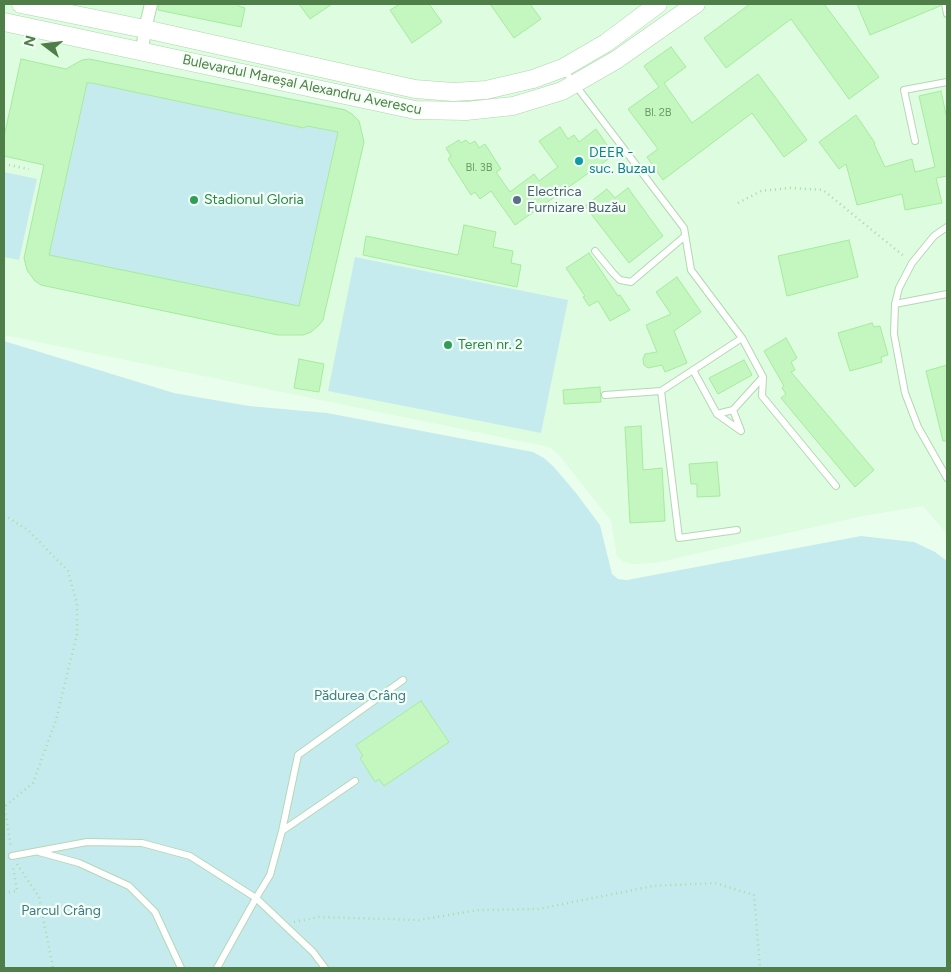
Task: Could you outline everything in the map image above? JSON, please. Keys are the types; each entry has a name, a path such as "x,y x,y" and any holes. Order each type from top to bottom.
{"main road":[{"name":"Bulevardul Mareșal Alexandru Averescu","path":"21,4 145,29 415,89 439,91 486,90 533,79 563,68 606,43 658,4"},
{"name":"Bulevardul Mareșal Alexandru Averescu","path":"4,22 414,110 439,112 490,110 541,98 574,85 616,60 687,6"}],"street":[{"path":"142,51 151,4"}],"lane":[{"path":"945,4 947,14"},
{"path":"563,68 684,228 691,270 742,338 763,377 762,396"},
{"path":"915,141 904,90 947,82"},
{"path":"947,227 934,236 912,263 899,288 895,304 894,334 905,393 918,427 947,478"},
{"path":"596,251 613,274 620,280 630,282 685,236"},
{"path":"895,304 947,294"},
{"path":"605,396 661,391 742,338"},
{"path":"693,370 718,414 741,431 733,410"},
{"path":"718,414 733,410 763,377"},
{"path":"661,391 679,538 737,530"},
{"path":"749,391 762,396 836,486"},
{"path":"217,968 270,875 282,831 298,755 403,680"},
{"path":"282,831 355,781"},
{"path":"12,856 87,842 142,843 190,856 256,898 313,952 325,968"},
{"path":"38,851 79,863 129,886 155,912 181,968"}],"path":[{"path":"4,164 29,169"},
{"path":"738,203 761,191 790,188 823,190 912,263"},
{"path":"4,515 28,530 68,571 77,604 77,634 56,720 33,783 4,807 7,822"},
{"path":"12,856 39,897 54,968"},
{"path":"283,924 319,917 419,920 479,910 538,909 653,886 714,883 754,894 760,968"}],"shaded area":[{"path":"4,4 947,4 947,534 923,506 863,516 655,563 633,564 624,562 617,557 611,521 559,455 549,447 4,335"}],"green space":[{"name":"Stadionul Gloria","path":"89,59 345,109 359,121 364,142 323,320 311,332 303,335 278,335 35,281 27,270 24,258 63,75 82,60"},
{"path":"4,172 37,179 19,260 4,257"},
{"name":"Teren nr. 2","path":"355,257 568,300 541,433 328,391"},
{"name":"Pădurea Crâng","path":"4,341 174,393 249,406 327,413 533,452 544,458 554,467 600,525 612,574 618,579 627,580 861,536 914,542 935,552 947,561 947,968 4,968"}],"building":[{"path":"159,4 239,4 238,6 245,8 241,27 158,10"},
{"path":"299,4 332,4 310,19"},
{"path":"400,4 429,4 442,22 412,43 390,10"},
{"path":"490,4 530,4 541,19 514,38"},
{"path":"750,4 824,4 879,77 849,99 791,19 726,68 704,38"},
{"path":"857,4 940,4 940,6 870,35"},
{"path":"671,47 686,67 664,83 692,123 758,74 807,140 784,157 752,113 663,180 647,157 658,149 628,109 659,87 644,66"},
{"path":"21,59 66,69 82,60 89,59 345,110 352,114 359,121 364,142 323,320 311,332 303,335 278,335 41,285 35,281 27,270 24,258 44,165 4,156 4,137","holes":["87,83 304,128 307,126 338,132 299,306 49,255"]},
{"path":"941,91 947,119 947,176 936,178 942,203 905,210 902,194 857,205 846,164 839,169 819,142 856,115 875,143 885,167 912,159 915,172 935,167 919,96"},
{"path":"560,127 568,139 574,135 579,142 596,129 614,155 515,225 491,191 480,199 475,192 471,195 448,159 451,156 446,148 459,140 461,143 466,140 470,144 475,141 479,148 485,144 501,169 496,172 510,192 534,174 539,181 558,167 539,141"},
{"path":"628,188 663,236 629,263 585,206 607,189 615,198"},
{"path":"464,225 496,232 493,247 513,251 511,263 521,265 517,287 363,255 366,236 458,255"},
{"path":"849,240 858,277 787,296 778,256"},
{"path":"589,253 618,296 620,295 630,310 610,321 598,301 589,306 583,297 585,296 566,268"},
{"path":"677,277 701,312 674,331 687,363 665,372 662,365 648,368 644,365 643,359 645,354 657,352 646,325 671,314 656,292"},
{"path":"872,323 874,327 880,326 888,355 881,357 882,362 850,371 838,333"},
{"path":"786,338 797,358 791,362 795,370 791,372 874,470 855,487 781,398 786,394 782,388 784,386 764,351"},
{"path":"299,359 324,364 319,392 294,388"},
{"path":"744,360 752,375 718,394 709,378"},
{"path":"947,365 947,441 943,441 926,371"},
{"path":"600,387 601,402 564,404 563,390"},
{"path":"641,426 643,470 662,468 665,521 630,523 625,427"},
{"path":"717,462 720,496 697,497 697,484 691,484 689,464"},
{"path":"421,701 449,742 384,786 379,779 375,782 360,758 363,756 356,745"}],"place":[{"name":"DEER - suc. Buzau","path":"579,161"},
{"name":"Stadionul Gloria","path":"194,200"},
{"name":"Electrica Furnizare Buzău","path":"517,200"},
{"name":"Teren nr. 2","path":"448,345"}],"park label":[{"name":"Parcul Crâng","path":"61,911"}]}
